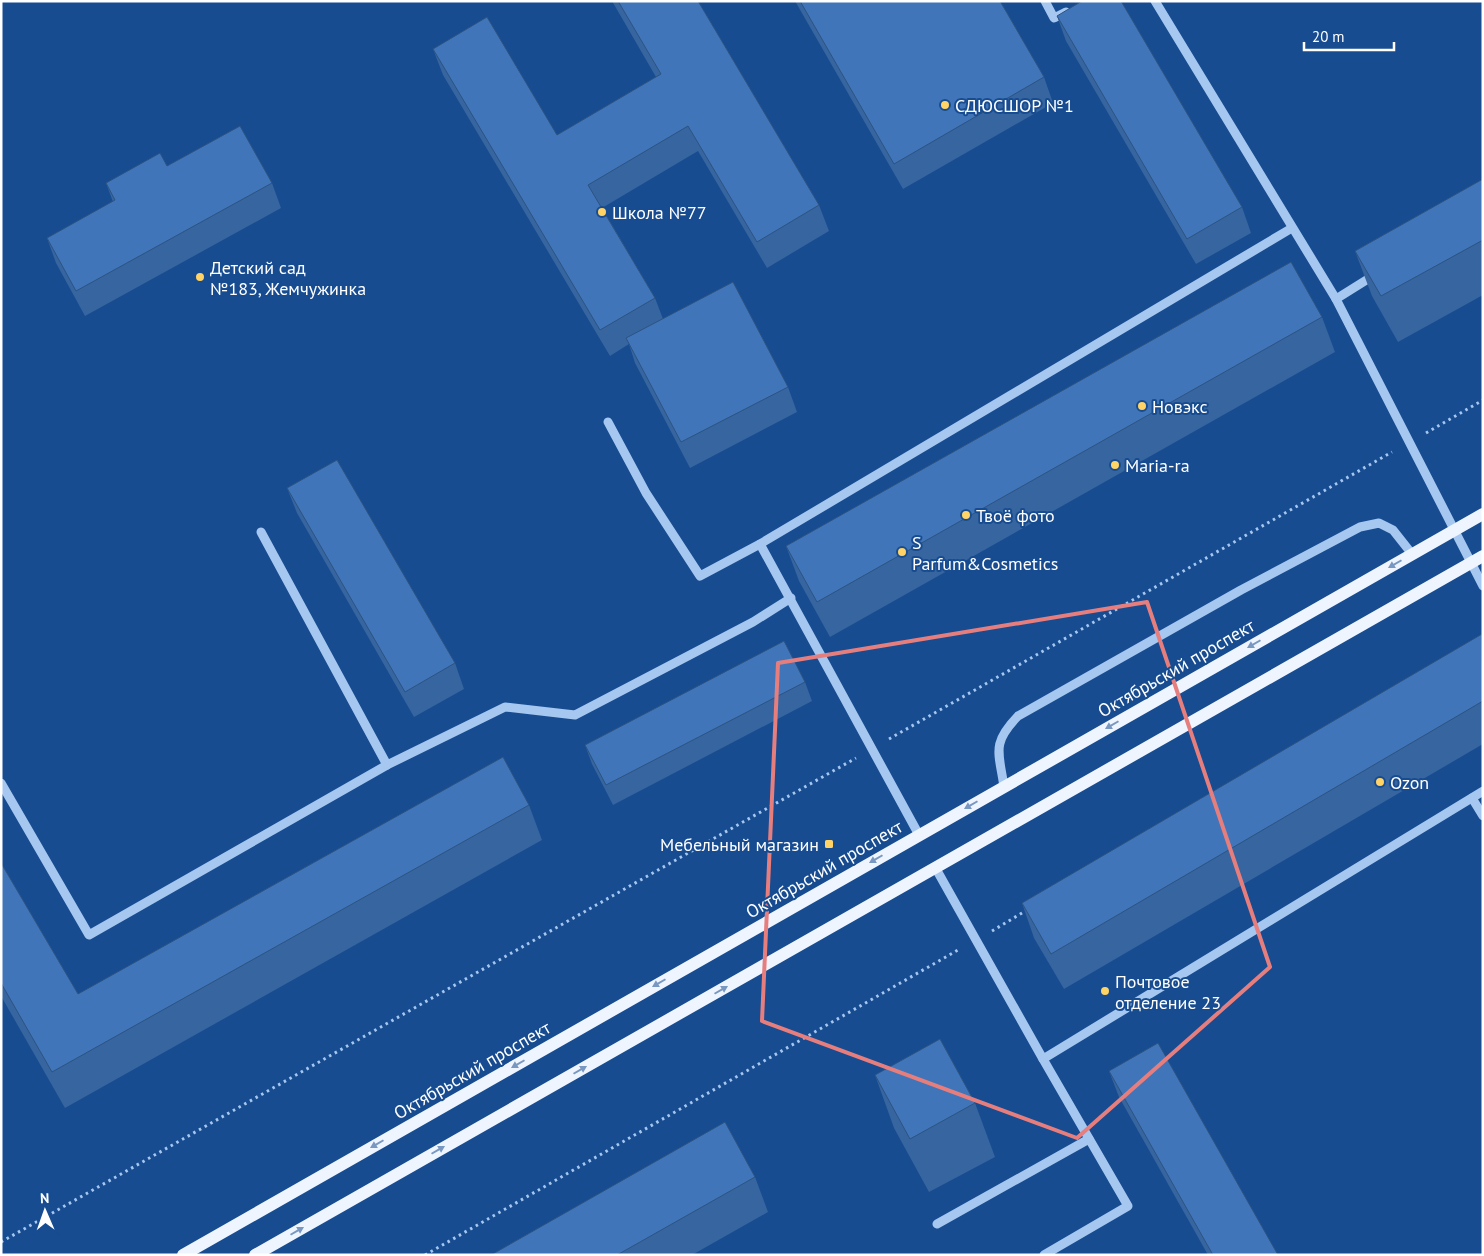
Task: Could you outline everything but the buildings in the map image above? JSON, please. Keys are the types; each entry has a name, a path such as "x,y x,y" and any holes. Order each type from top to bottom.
{"main road":[{"name":"Октябрьский проспект","path":"183,1255 1483,514"},
{"path":"255,1255 1483,556"}],"lane":[{"path":"1045,1 1054,18 1071,9"},
{"path":"1154,1 1336,299 1483,586"},
{"path":"608,422 646,493 700,576 760,544 1292,228"},
{"path":"1336,299 1385,268"},
{"path":"1004,787 998,746 1003,732 1018,716 1241,590 1360,527 1380,523 1393,530 1412,554"},
{"path":"261,532 386,765"},
{"path":"760,544 919,835"},
{"path":"1,783 89,935 386,765 506,707 576,715 752,622 791,598"},
{"path":"1043,1060 1483,791"},
{"path":"1472,798 1483,816"},
{"path":"935,868 1088,1139 1128,1206 1044,1255"},
{"path":"937,1224 1088,1139"}],"path":[{"path":"1,1242 872,749 1483,400"},
{"path":"425,1255 1028,910"}],"highlighted area":[{"path":"1147,602 1270,967 1077,1138 762,1021 778,663"}],"place":[{"name":"СДЮСШОР №1","path":"945,105"},
{"name":"Школа №77","path":"602,212"},
{"name":"Детский сад №183, Жемчужинка","path":"200,277"},
{"name":"Новэкс","path":"1142,406"},
{"name":"Maria-ra","path":"1115,465"},
{"name":"Твоё фото","path":"966,515"},
{"name":"S Parfum&Cosmetics","path":"902,552"},
{"name":"Ozon","path":"1380,782"},
{"name":"Мебельный магазин","path":"829,844"},
{"name":"Почтовое отделение 23","path":"1105,991"}]}
